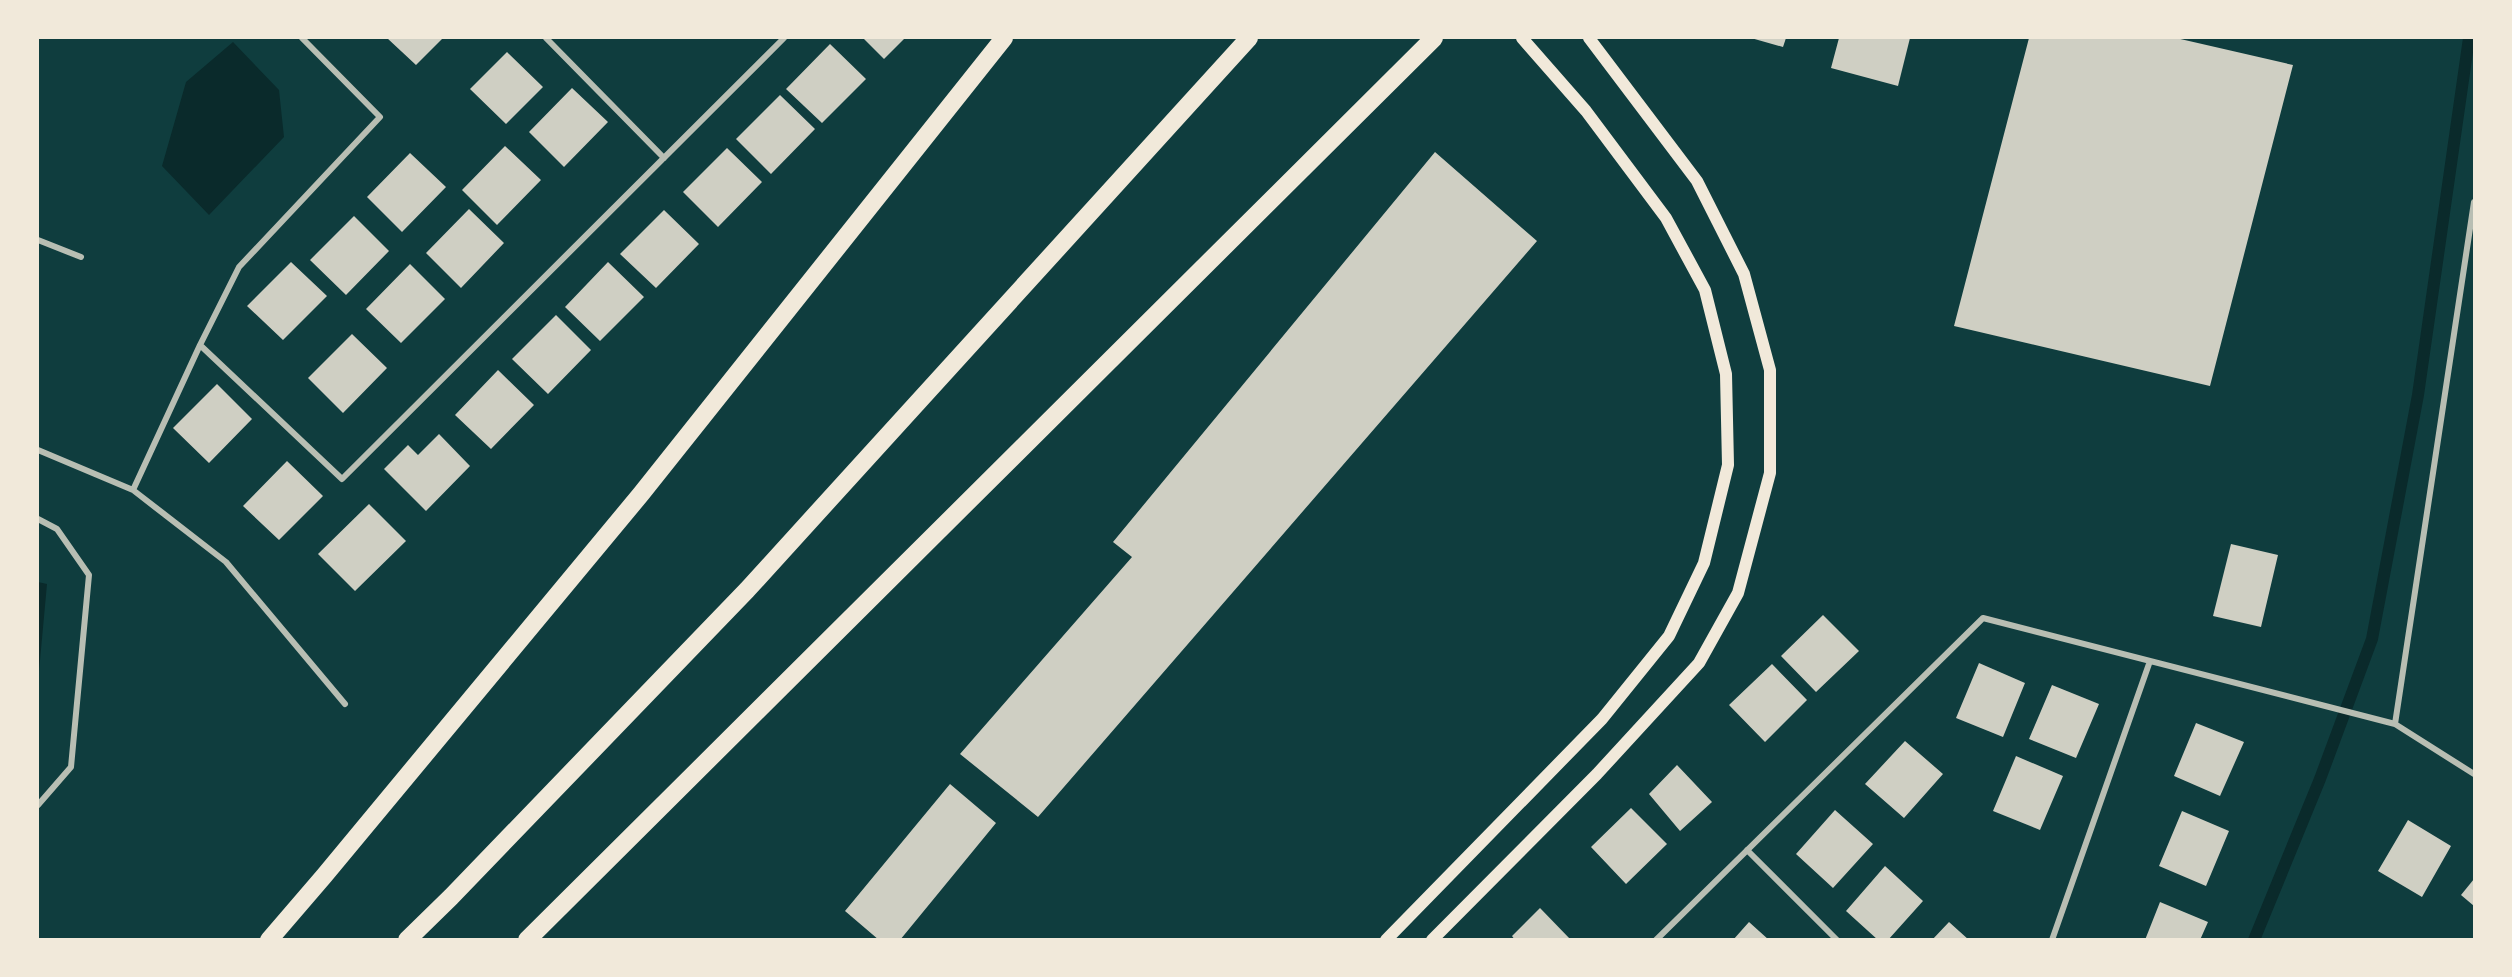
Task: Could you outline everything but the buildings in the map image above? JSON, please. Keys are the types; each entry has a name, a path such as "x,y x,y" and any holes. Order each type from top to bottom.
{"highway":[{"path":"269,939 641,494 1004,38"},
{"path":"407,939 451,897 747,590 1249,38"},
{"path":"527,939 1434,38"}],"main road":[{"path":"1386,939 1602,719 1669,636 1704,564 1728,465 1726,374 1705,290 1666,218 1586,111 1522,38"},
{"path":"1432,939 1597,774 1699,663 1738,593 1770,473 1770,370 1744,274 1697,181 1589,38"}],"street":[{"path":"133,490 239,267 380,117 302,38"},
{"path":"546,38 664,158"},
{"path":"200,345 342,479 784,38"},
{"path":"2395,724 2475,202"},
{"path":"38,240 81,257"},
{"path":"38,450 133,490 225,562 345,704"},
{"path":"38,519 57,529 89,575 71,767 38,806"},
{"path":"1656,939 1983,618 2395,724 2475,774"},
{"path":"2052,939 2150,661"},
{"path":"1747,850 1837,939"}],"water":[{"path":"233,42 279,90 284,137 209,215 162,166 186,82"},
{"path":"38,582 47,584 38,682"}],"waterway":[{"path":"2254,940 2320,779 2372,639 2418,395 2469,38"}]}
